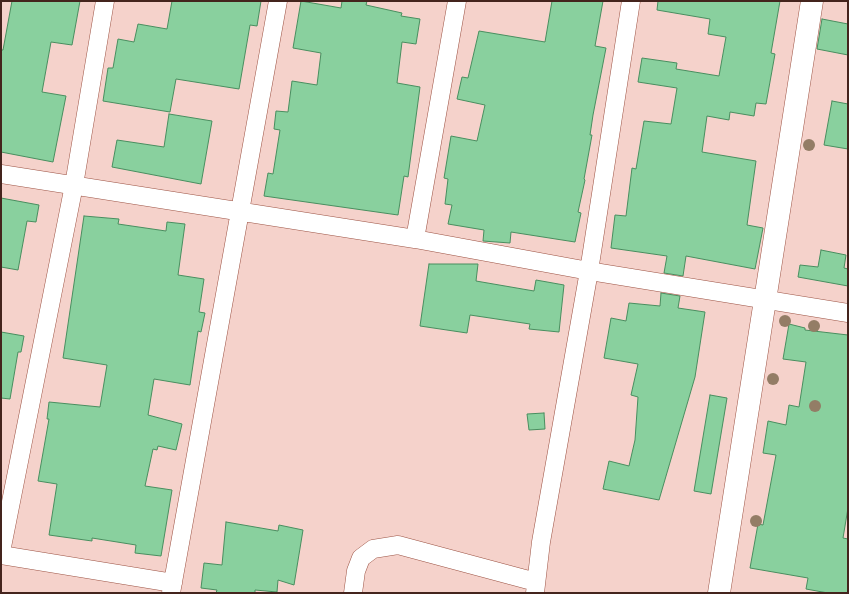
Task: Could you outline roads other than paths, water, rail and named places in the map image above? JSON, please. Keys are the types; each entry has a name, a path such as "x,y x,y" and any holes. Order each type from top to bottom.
{"street":[{"path":"1,552 74,185 105,1"},
{"path":"1,556 172,588 278,1"},
{"path":"415,239 457,1"},
{"path":"353,593 356,571 361,558 373,549 398,545 536,588 541,542 589,271 631,1"},
{"path":"720,593 764,300 812,1"},
{"path":"1,174 415,239 589,271 848,313"}]}
